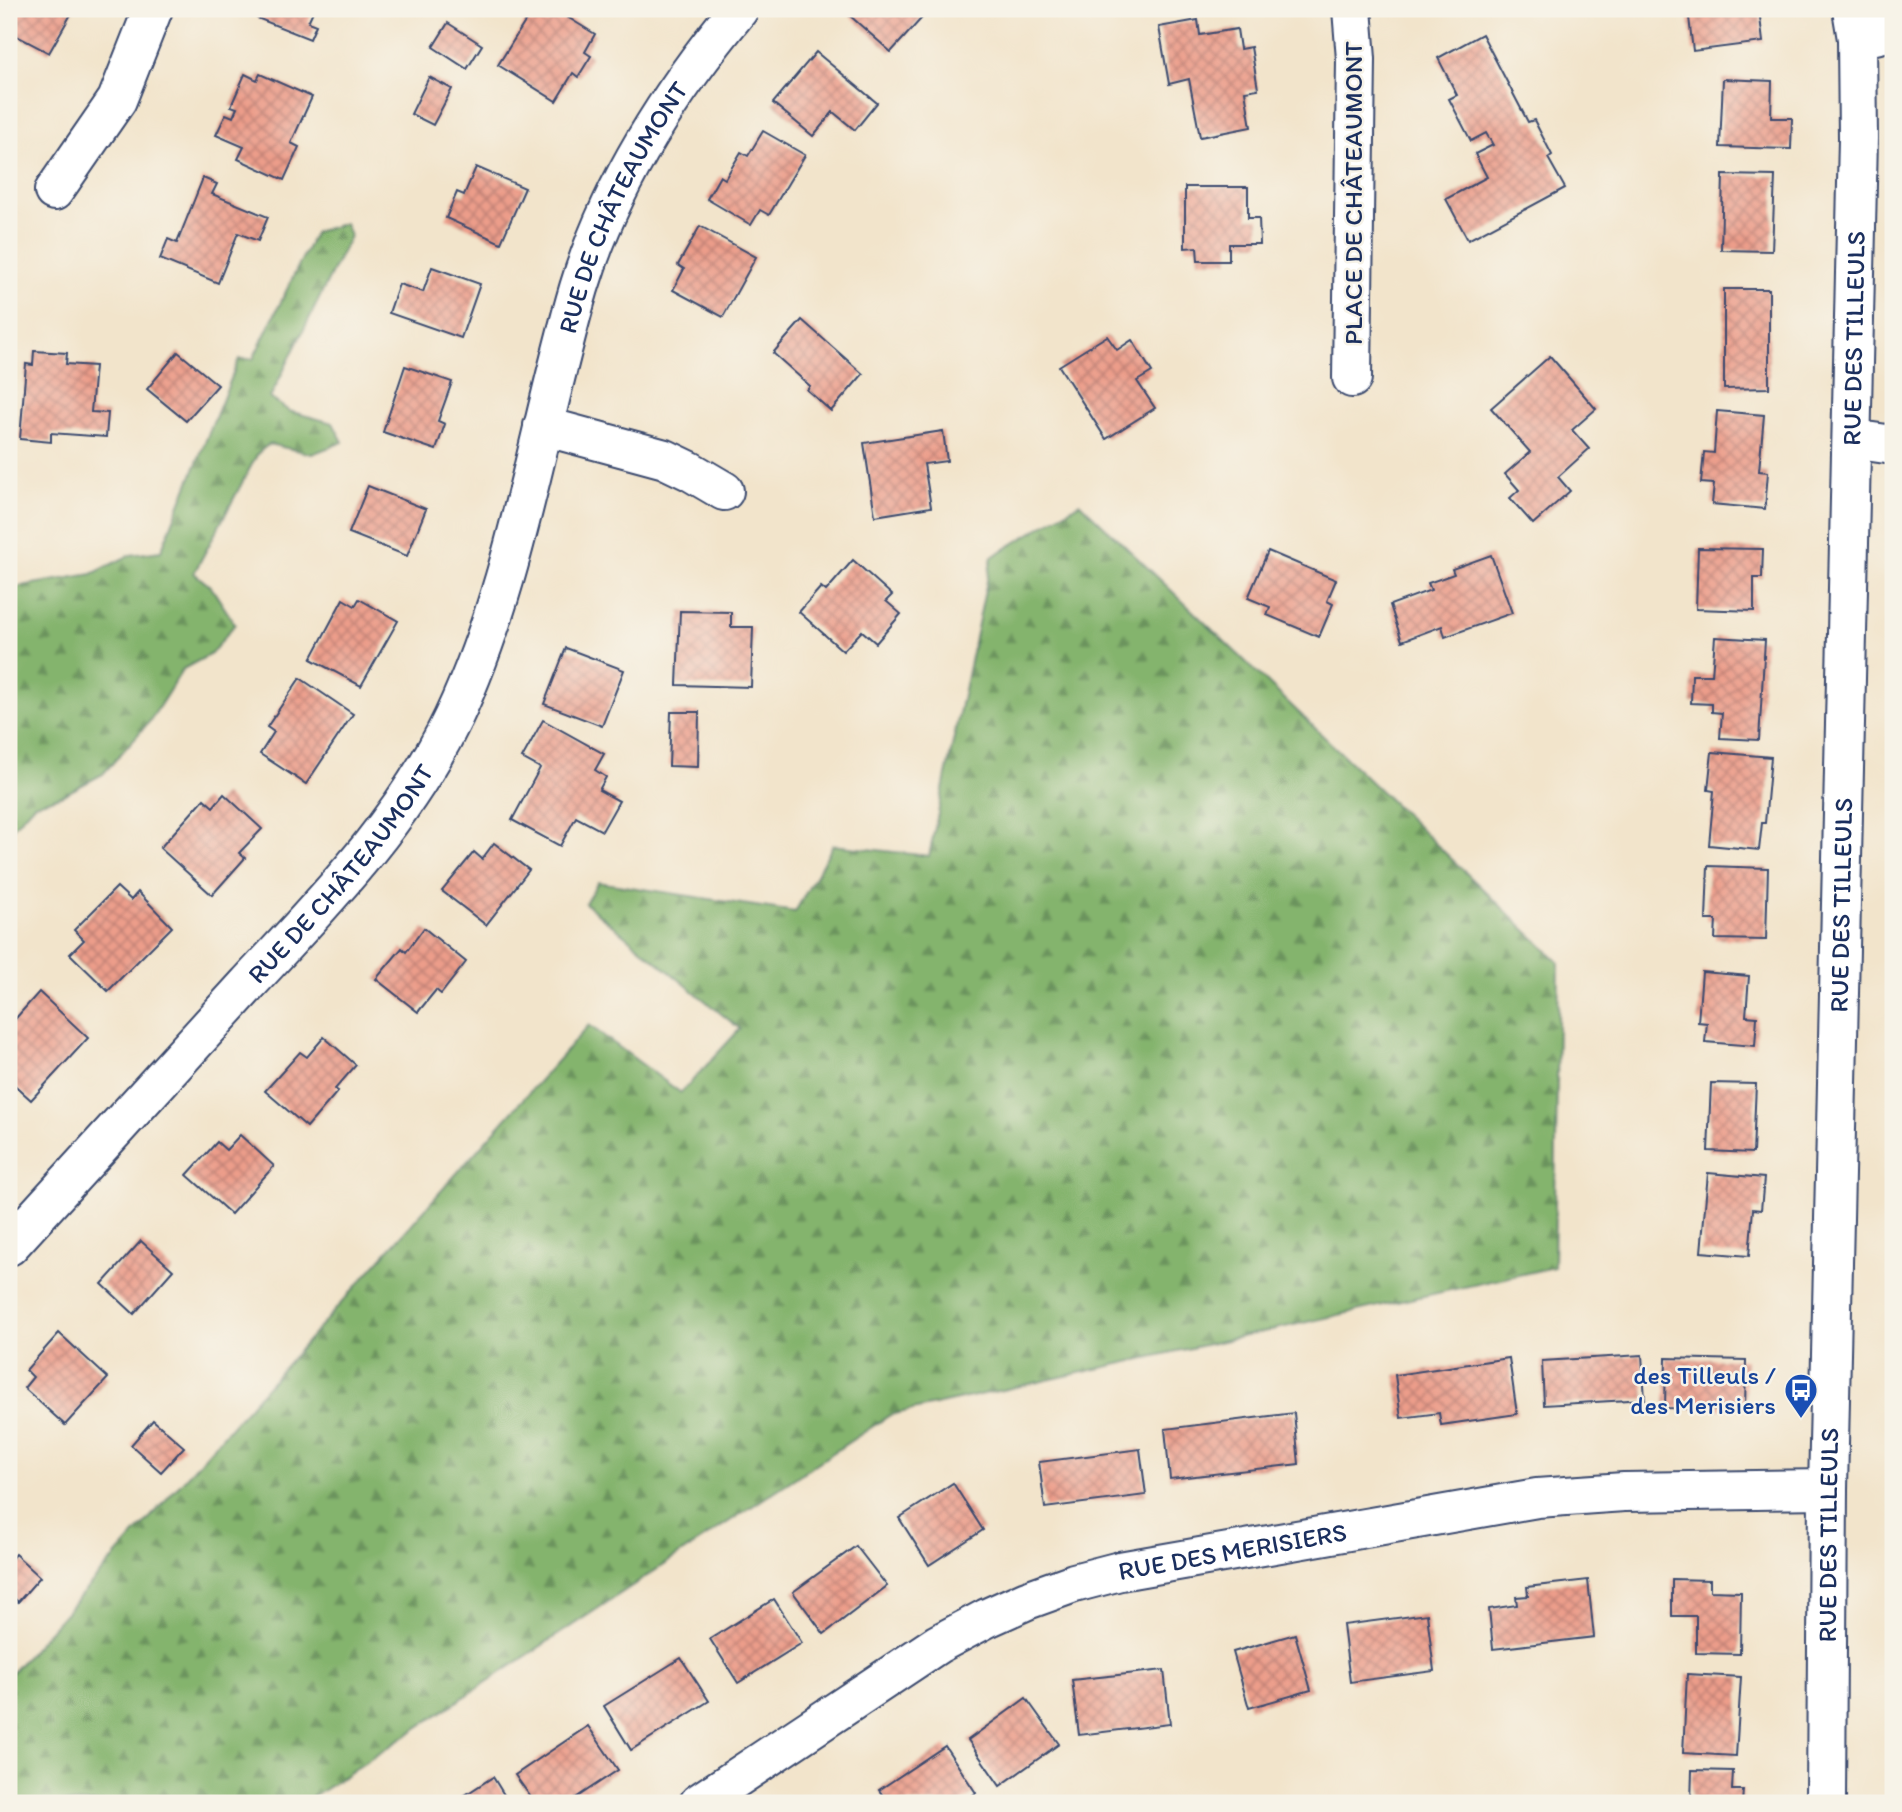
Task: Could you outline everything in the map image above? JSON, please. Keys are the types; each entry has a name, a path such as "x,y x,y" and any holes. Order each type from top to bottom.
{"street":[{"path":"54,191 117,100 153,9"},
{"name":"PLACE DE CHÂTEAUMONT","path":"1352,9 1356,59 1352,378"},
{"name":"RUE DE CHÂTEAUMONT","path":"9,1246 348,876 414,788 452,720 484,646 502,589 580,285 604,220 633,162 727,13"},
{"name":"RUE DES TILLEULS","path":"1826,1803 1828,1489 1858,115 1867,26"},
{"path":"543,426 665,460 724,491"},
{"path":"1852,439 1893,445"},
{"name":"RUE DES MERISIERS","path":"699,1803 938,1644 997,1614 1074,1583 1120,1571 1536,1498 1624,1492 1828,1489"}],"green space":[{"path":"345,223 350,236 270,398 289,411 333,423 343,442 312,454 269,444 258,453 194,573 211,587 235,624 211,654 183,669 150,721 103,774 63,795 34,804 9,832 9,588 92,574 130,555 161,551 239,359 253,359 315,232"},
{"path":"1080,503 1559,962 1554,1267 890,1415 304,1803 9,1803 9,1676 589,1025 681,1093 740,1029 585,903 598,882 795,912 833,845 929,856 992,557"}],"building":[{"path":"9,9 74,9 49,53 9,32"},
{"path":"261,9 314,9 308,22 316,25 310,39 257,18"},
{"path":"544,9 554,9 595,34 585,52 591,56 578,77 573,73 556,101 498,65 530,14 538,19"},
{"path":"855,9 930,9 891,52 849,15"},
{"path":"1688,9 1759,9 1763,42 1693,51"},
{"path":"1198,20 1200,35 1237,29 1240,49 1251,47 1258,89 1245,91 1251,127 1200,137 1189,79 1169,84 1159,27"},
{"path":"448,23 482,45 467,69 433,47"},
{"path":"1482,34 1528,122 1534,120 1552,155 1548,158 1565,188 1468,240 1446,199 1487,177 1475,154 1493,145 1486,133 1471,141 1449,99 1457,95 1438,58"},
{"path":"816,52 877,103 855,130 833,112 813,136 773,103"},
{"path":"245,74 257,80 260,74 312,97 291,143 299,147 284,180 238,159 244,147 216,135 226,114 233,117 237,108 231,106"},
{"path":"429,77 452,89 433,125 411,114"},
{"path":"1723,79 1772,81 1771,118 1792,118 1791,149 1720,147"},
{"path":"763,131 805,155 769,215 760,210 751,225 707,199 720,176 725,179 741,152 748,156"},
{"path":"476,167 525,188 501,243 446,218 457,192 464,195"},
{"path":"1723,175 1775,176 1772,251 1721,250"},
{"path":"203,178 217,184 212,194 268,217 258,241 238,233 218,283 160,259 168,239 177,243"},
{"path":"1185,187 1248,187 1248,218 1259,218 1260,244 1229,244 1229,261 1198,261 1197,247 1185,248"},
{"path":"700,226 756,257 723,317 673,290 684,269 678,265"},
{"path":"432,267 480,284 461,338 389,313 399,284 423,292"},
{"path":"1724,289 1769,289 1769,388 1724,389"},
{"path":"802,320 863,374 831,411 807,390 810,386 773,353"},
{"path":"1107,336 1117,350 1132,340 1152,372 1137,381 1155,408 1106,439 1059,366"},
{"path":"34,351 67,353 66,364 95,366 91,412 108,413 106,437 51,433 51,442 20,439 26,364 33,365"},
{"path":"178,352 218,385 186,421 147,389"},
{"path":"1550,356 1596,409 1572,430 1589,449 1558,477 1570,491 1533,524 1510,498 1519,490 1505,474 1530,452 1491,408"},
{"path":"405,366 452,382 438,421 445,424 436,450 383,432"},
{"path":"1717,411 1764,415 1759,471 1768,472 1765,509 1712,504 1714,484 1701,483 1704,452 1714,453"},
{"path":"943,431 947,461 924,464 931,507 875,516 864,443"},
{"path":"368,486 426,509 407,556 349,533"},
{"path":"1698,548 1763,549 1762,578 1754,578 1754,611 1696,609"},
{"path":"1268,551 1336,580 1327,601 1333,604 1319,637 1267,615 1270,607 1248,598"},
{"path":"1491,555 1512,613 1445,637 1442,626 1402,641 1390,605 1431,590 1428,583 1454,574 1452,569"},
{"path":"853,560 892,595 886,601 901,614 876,643 862,631 843,651 799,612 821,587 826,591"},
{"path":"343,599 355,606 359,599 398,621 361,686 311,659"},
{"path":"680,611 731,612 731,627 753,627 751,687 677,685"},
{"path":"1715,637 1765,640 1759,740 1720,738 1722,713 1712,712 1712,704 1691,703 1692,675 1712,675"},
{"path":"566,648 624,670 602,726 544,704"},
{"path":"300,678 353,714 306,784 260,754 274,732 267,727"},
{"path":"671,712 699,712 698,767 669,766"},
{"path":"543,720 604,754 595,770 606,777 599,790 619,801 602,831 576,817 560,846 512,820 540,768 522,758"},
{"path":"1712,752 1771,757 1765,823 1762,823 1759,850 1709,845 1714,791 1708,790"},
{"path":"224,794 262,829 239,853 245,858 212,895 160,848 204,799 213,807"},
{"path":"494,843 529,870 486,925 442,891 474,852 482,859"},
{"path":"1708,866 1768,868 1766,940 1715,939 1716,920 1706,920"},
{"path":"117,887 131,900 138,892 172,927 108,991 70,954 84,940 74,930"},
{"path":"424,928 466,962 441,994 436,990 418,1012 376,979 402,948 406,952"},
{"path":"1702,972 1749,976 1746,1016 1757,1017 1755,1046 1705,1042 1707,1023 1698,1022"},
{"path":"39,992 88,1038 31,1100 9,1080 9,1026"},
{"path":"324,1037 356,1065 307,1127 265,1091 300,1052 307,1057"},
{"path":"1711,1083 1756,1084 1753,1153 1708,1151"},
{"path":"240,1135 274,1166 231,1214 187,1175 217,1142 226,1150"},
{"path":"1708,1173 1764,1178 1761,1210 1753,1209 1749,1256 1701,1252"},
{"path":"141,1241 173,1270 134,1314 102,1284"},
{"path":"59,1333 108,1378 65,1425 24,1388 33,1377 26,1370"},
{"path":"1642,1355 1645,1399 1544,1405 1542,1361"},
{"path":"1509,1358 1517,1414 1441,1425 1439,1413 1401,1418 1395,1375"},
{"path":"1666,1358 1746,1360 1745,1410 1665,1408"},
{"path":"1294,1413 1299,1464 1170,1479 1165,1429"},
{"path":"153,1420 184,1447 161,1472 131,1445"},
{"path":"1140,1449 1146,1495 1045,1508 1039,1462"},
{"path":"953,1483 983,1530 929,1565 899,1518"},
{"path":"856,1546 887,1586 824,1634 793,1592"},
{"path":"15,1554 40,1577 18,1602 9,1593 9,1561"},
{"path":"1672,1579 1710,1580 1710,1591 1741,1592 1740,1654 1696,1653 1696,1616 1672,1616"},
{"path":"1588,1580 1594,1637 1493,1649 1489,1609 1517,1605 1516,1597 1528,1596 1527,1587"},
{"path":"774,1599 802,1643 738,1683 710,1639"},
{"path":"1427,1614 1434,1671 1350,1682 1343,1625"},
{"path":"1295,1634 1311,1690 1249,1708 1233,1652"},
{"path":"681,1658 709,1701 631,1750 604,1706"},
{"path":"1164,1670 1170,1724 1079,1735 1072,1680"},
{"path":"1687,1674 1741,1677 1736,1756 1683,1753"},
{"path":"1026,1698 1059,1744 1000,1786 968,1740"},
{"path":"588,1726 618,1770 568,1803 535,1803 515,1775"},
{"path":"945,1746 976,1793 961,1803 888,1803 879,1790"},
{"path":"1692,1770 1733,1771 1732,1790 1743,1790 1742,1803 1691,1803"},
{"path":"493,1777 509,1803 453,1803"}],"place":[{"name":"des Tilleuls / des Merisiers","path":"1801,1420"}]}
